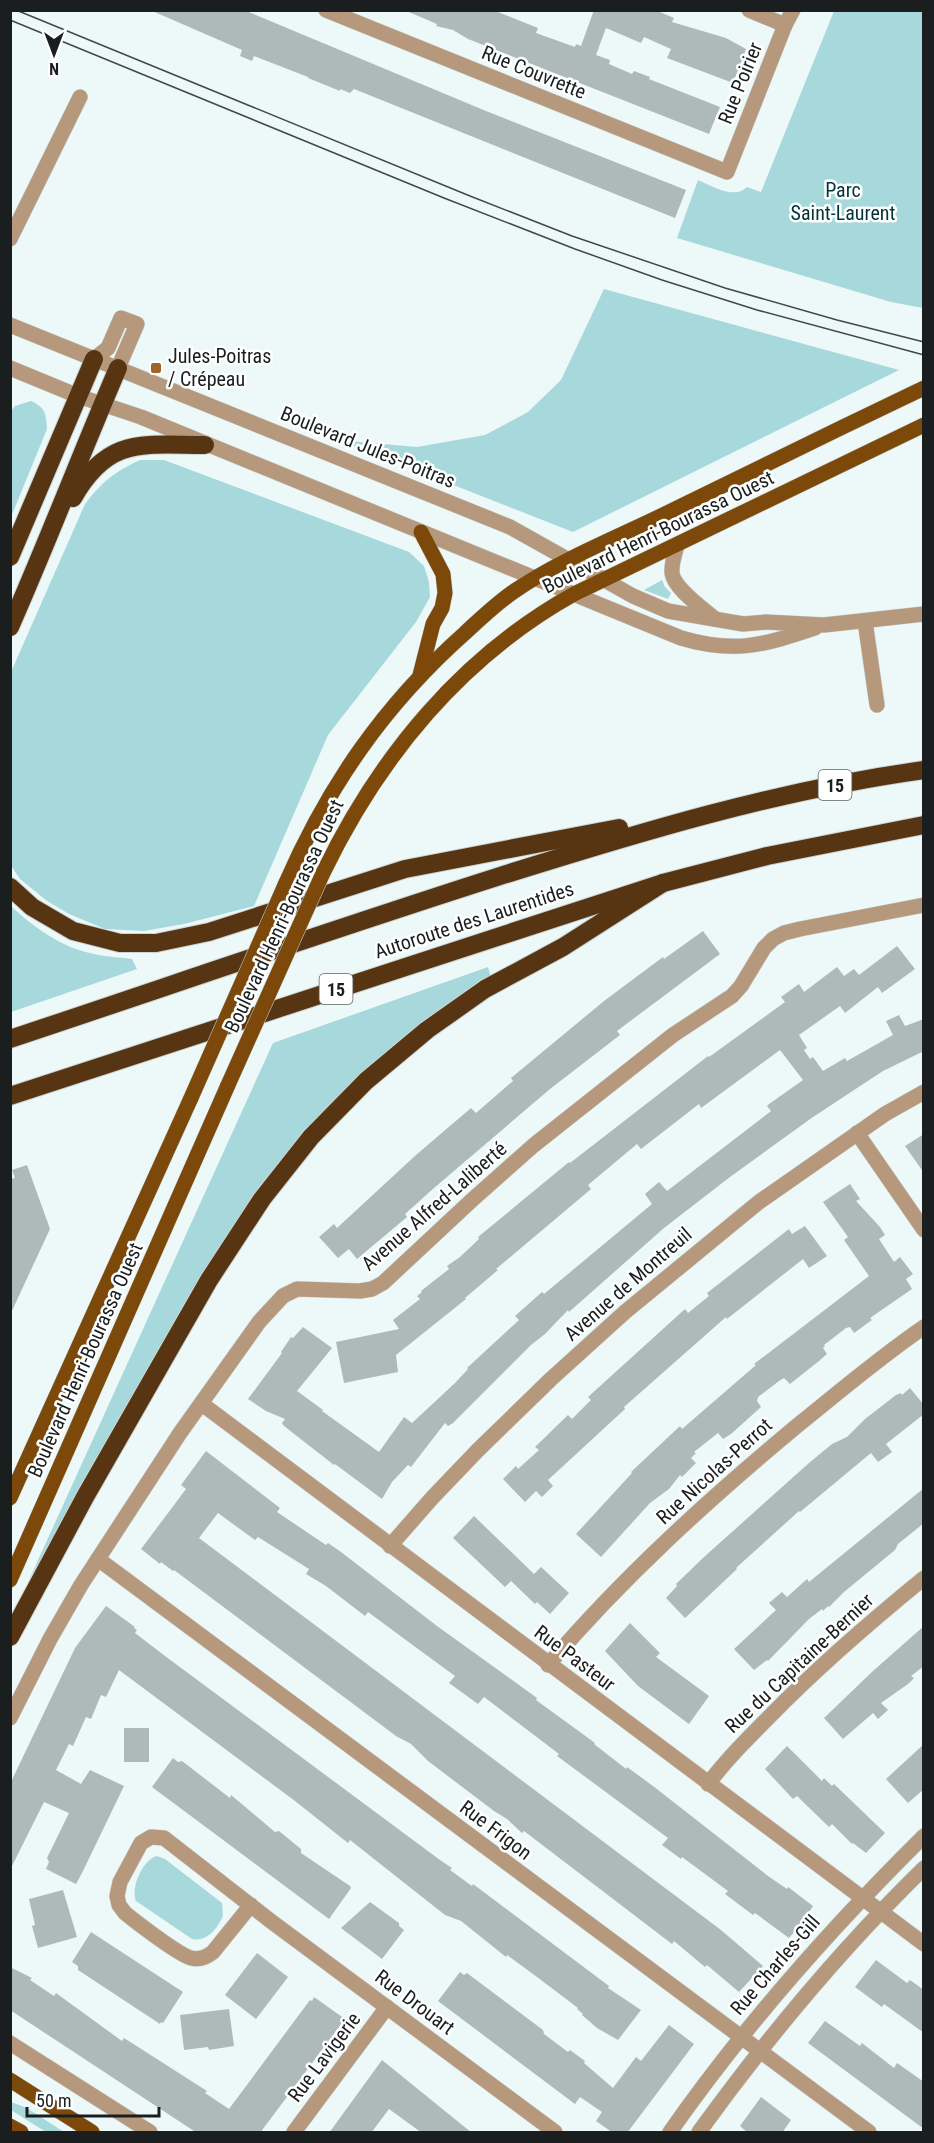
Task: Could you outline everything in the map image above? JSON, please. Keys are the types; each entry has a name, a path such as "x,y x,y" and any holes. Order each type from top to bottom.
{"highway":[{"path":"10,557 94,359"},
{"path":"10,627 46,547 71,478 118,368"},
{"path":"46,547 87,475 108,456 130,447 205,445"},
{"name":"Autoroute des Laurentides","path":"10,1039 441,895 584,850 748,804 840,784 924,770"},
{"path":"10,887 32,908 73,931 120,943 156,943 208,932 405,869 748,804"},
{"name":"Autoroute des Laurentides","path":"10,1096 663,883 767,855 924,825"},
{"path":"10,1637 85,1497 209,1280 267,1192 311,1137 384,1063 440,1020 485,989 563,947 663,883"}],"main road":[{"name":"Boulevard Henri-Bourassa Ouest","path":"10,1498 303,844 347,767 375,727 419,676 445,651 506,597 536,578 924,388"},
{"name":"Boulevard Henri-Bourassa Ouest","path":"10,1580 323,873 371,785 419,721 456,682 495,648 549,607 924,425"},
{"path":"419,676 433,624 442,608 445,593 443,574 421,532"},
{"path":"10,2080 92,2133"},
{"path":"10,2126 21,2133"}],"street":[{"name":"Rue Couvrette","path":"326,10 727,172"},
{"path":"749,10 786,25"},
{"name":"Rue Poirier","path":"727,172 793,10"},
{"path":"10,239 80,97"},
{"path":"94,359 108,348 120,318 137,324 118,368"},
{"name":"Boulevard Jules-Poitras","path":"10,325 510,527 604,580 668,611 743,624 766,622 824,625"},
{"path":"10,368 78,396 103,403 681,638 708,645 752,646 770,643 824,625 924,614"},
{"path":"677,544 672,561 673,578 685,592 718,621"},
{"path":"865,621 878,705"},
{"name":"Avenue Alfred-Laliberté","path":"10,1718 81,1585 180,1432 249,1335 284,1296 303,1288 360,1292 383,1283 542,1139 674,1035 732,996 741,986 764,948 773,939 784,933 800,929 924,905"},
{"name":"Avenue de Montreuil","path":"390,1546 478,1450 551,1379 625,1312 736,1220 857,1133 924,1092"},
{"path":"857,1133 924,1230"},
{"name":"Rue Nicolas-Perrot","path":"548,1665 627,1581 713,1498 873,1364 924,1327"},
{"name":"Rue Pasteur","path":"202,1404 924,1944"},
{"name":"Rue Frigon","path":"98,1559 869,2133"},
{"name":"Rue du Capitaine-Bernier","path":"708,1784 727,1760 799,1687 863,1628 924,1578"},
{"name":"Rue Charles-Gill","path":"670,2133 740,2038 808,1958 924,1836"},
{"name":"Rue Drouart","path":"251,1905 213,1952 205,1957 196,1958 183,1954 125,1913 120,1905 117,1891 141,1843 151,1837 167,1840 555,2133"},
{"path":"699,2133 759,2051 859,1933 924,1868"},
{"name":"Rue Lavigerie","path":"294,2133 387,2007"},
{"path":"10,2043 150,2133"}],"green space":[{"name":"Parc Saint-Laurent","path":"834,11 923,11 923,308 891,302 677,238 698,180 729,192 742,191 747,187 761,192"},
{"path":"604,289 899,370 573,532 339,440 417,447 485,435 528,412 561,380"},
{"path":"31,401 40,406 44,412 47,429 11,517 11,411 15,406"},
{"path":"140,460 164,460 409,552 424,566 429,582 430,597 416,622 328,735 254,906 184,924 144,931 105,929 69,914 47,901 20,879 10,864 11,672 85,504 109,478"},
{"path":"662,580 671,593 668,599 644,590"},
{"path":"11,906 28,921 68,946 95,954 132,959 137,969 11,1012"},
{"path":"488,967 491,978 324,1112 125,1413 29,1580 273,1043"},
{"path":"157,1856 165,1859 222,1903 223,1916 218,1926 202,1939 192,1939 136,1901 135,1889 139,1875 147,1862"},
{"path":"11,2102 27,2108 64,2132 46,2132 11,2110"}],"building":[{"path":"150,10 244,10 486,111 686,190 675,218 354,89 350,93 340,89 340,91 254,56 252,61 240,56 242,50"},
{"path":"404,10 493,10 538,28 536,33 575,47 576,44 581,46 594,10 655,10 674,18 672,22 726,38 746,49 733,83 667,58 671,49 644,37 641,43 606,28 596,55 610,60 609,64 632,74 634,71 650,77 649,79 720,107 709,134 468,39 453,30 436,26 437,24"},
{"path":"703,931 720,954 617,1031 620,1035 550,1089 434,1188 405,1214 407,1217 357,1259 349,1249 338,1258 319,1237 334,1224 337,1228 471,1108 476,1113 513,1081 511,1078 604,1001 663,957 664,959"},
{"path":"897,946 915,969 882,993 878,987 845,1013 840,1006 799,1035 807,1048 804,1050 810,1059 813,1057 823,1071 845,1058 847,1061 893,1035 886,1021 899,1015 905,1026 924,1019 924,1051 883,1071 813,1117 664,1228 569,1312 568,1310 453,1423 448,1426 445,1423 411,1467 408,1465 392,1482 382,1499 284,1426 282,1423 285,1419 266,1411 248,1399 291,1337 293,1338 303,1327 332,1348 297,1391 379,1452 404,1417 412,1423 519,1320 515,1316 652,1204 645,1194 659,1182 667,1191 771,1111 767,1106 769,1104 803,1080 780,1050 701,1108 699,1104 641,1149 637,1144 588,1185 591,1189 496,1269 498,1270 466,1299 396,1355 398,1372 344,1383 336,1342 399,1329 393,1320 420,1299 417,1296 421,1291 449,1269 447,1266 460,1257 479,1239 478,1237 569,1162 708,1056 785,1002 781,997 799,984 804,992 837,967 844,976 854,969 859,975"},
{"path":"924,1134 924,1173 905,1146"},
{"path":"27,1165 50,1229 10,1315 10,1179 15,1178 12,1170"},
{"path":"850,1184 860,1199 856,1201 885,1235 879,1239 894,1262 900,1257 913,1274 906,1279 912,1289 870,1318 872,1320 854,1333 850,1327 846,1328 824,1345 823,1348 827,1354 790,1384 784,1378 758,1397 757,1401 761,1407 731,1434 723,1439 718,1433 694,1452 696,1453 691,1458 696,1463 682,1477 680,1475 669,1489 650,1503 601,1557 576,1534 631,1472 680,1426 682,1429 756,1365 754,1364 869,1276 844,1240 848,1237 823,1202"},
{"path":"805,1226 827,1256 809,1268 803,1259 727,1319 726,1317 624,1407 625,1409 548,1480 553,1486 542,1497 536,1491 525,1502 503,1479 516,1466 518,1469 539,1450 535,1447 568,1415 572,1419 591,1400 588,1397 685,1309 688,1313 709,1296 707,1293 789,1229 792,1234"},
{"path":"910,1388 924,1405 924,1414 886,1444 892,1452 878,1462 871,1453 799,1511 685,1618 666,1598 677,1586 676,1584 704,1557 809,1463 832,1444 847,1437 865,1419 896,1395 901,1393 902,1395"},
{"path":"206,1451 280,1508 277,1512 326,1545 328,1543 341,1552 437,1626 537,1698 536,1700 626,1769 627,1767 653,1786 768,1876 787,1889 788,1887 813,1906 801,1924 789,1938 755,1913 753,1915 725,1894 728,1891 662,1845 668,1838 557,1756 559,1754 484,1697 478,1704 449,1683 455,1676 368,1612 365,1616 326,1586 306,1574 309,1569 258,1537 255,1540 218,1513 199,1538 721,1930 763,1966 739,1992 707,1965 705,1967 674,1941 672,1944 524,1831 522,1833 507,1819 428,1761 411,1744 396,1736 174,1570 161,1562 160,1564 141,1549 186,1489 181,1485"},
{"path":"924,1488 924,1523 829,1607 823,1611 822,1609 809,1619 768,1661 754,1670 734,1649 776,1610 769,1603 782,1592 787,1597 807,1579 809,1582"},
{"path":"474,1516 534,1574 541,1567 569,1593 550,1614 537,1602 535,1604 511,1581 505,1587 453,1538"},
{"path":"106,1606 135,1627 137,1630 135,1633 165,1656 452,1868 450,1870 472,1886 473,1884 609,1986 608,1988 641,2010 618,2040 597,2028 582,2015 578,2008 533,1974 507,1955 506,1957 461,1921 445,1915 350,1840 348,1843 119,1670 106,1697 101,1695 91,1719 86,1717 73,1746 69,1744 56,1770 81,1784 90,1770 124,1786 82,1873 76,1884 46,1869 49,1862 47,1858 69,1813 44,1802 10,1870 10,1784 75,1648"},
{"path":"630,1623 660,1653 656,1657 709,1696 689,1724 638,1686 605,1651"},
{"path":"924,1626 924,1666 911,1676 914,1678 908,1684 881,1703 888,1710 878,1719 873,1713 843,1739 824,1718"},
{"path":"124,1728 149,1728 149,1762 124,1762"},
{"path":"924,1744 924,1789 908,1803 886,1779"},
{"path":"787,1746 822,1781 824,1778 832,1786 834,1784 885,1833 866,1853 852,1844 832,1824 829,1827 797,1796 793,1799 765,1769"},
{"path":"173,1758 178,1762 182,1761 230,1798 231,1795 275,1832 279,1831 301,1849 301,1853 350,1886 351,1888 329,1919 152,1787"},
{"path":"63,1890 77,1937 38,1948 32,1926 35,1925 29,1899"},
{"path":"370,1902 399,1923 404,1930 382,1959 341,1928"},
{"path":"91,1932 183,1992 163,2023 160,2024 78,1970 78,1966 72,1962"},
{"path":"257,1953 288,1977 256,2019 225,1995"},
{"path":"876,1960 907,1983 910,1980 924,1990 924,2033 884,2004 882,2007 855,1987"},
{"path":"10,1967 32,1978 30,1980 54,1996 56,1993 122,2041 124,2038 207,2091 205,2093 229,2109 310,2000 312,2001 314,1997 345,2019 260,2133 197,2133 10,2010"},
{"path":"460,1972 464,1975 467,1973 543,2030 544,2034 568,2052 570,2050 585,2061 584,2063 613,2088 636,2057 641,2061 669,2025 694,2044 627,2133 613,2133 596,2121 602,2112 580,2097 575,2104 438,2001"},
{"path":"229,2009 234,2046 209,2050 208,2047 184,2050 180,2015"},
{"path":"825,2021 860,2046 862,2043 894,2068 897,2063 924,2082 924,2129 808,2043"},
{"path":"382,2060 472,2133 422,2133 389,2109 371,2133 329,2133"},
{"path":"761,2097 791,2120 782,2133 748,2133 740,2126"}],"tram line":[{"path":"16,10 572,236 725,288 924,342"},
{"path":"10,20 444,198 575,249 757,310 924,355"}],"place":[{"name":"Jules-Poitras / Crépeau","path":"156,368"}]}
